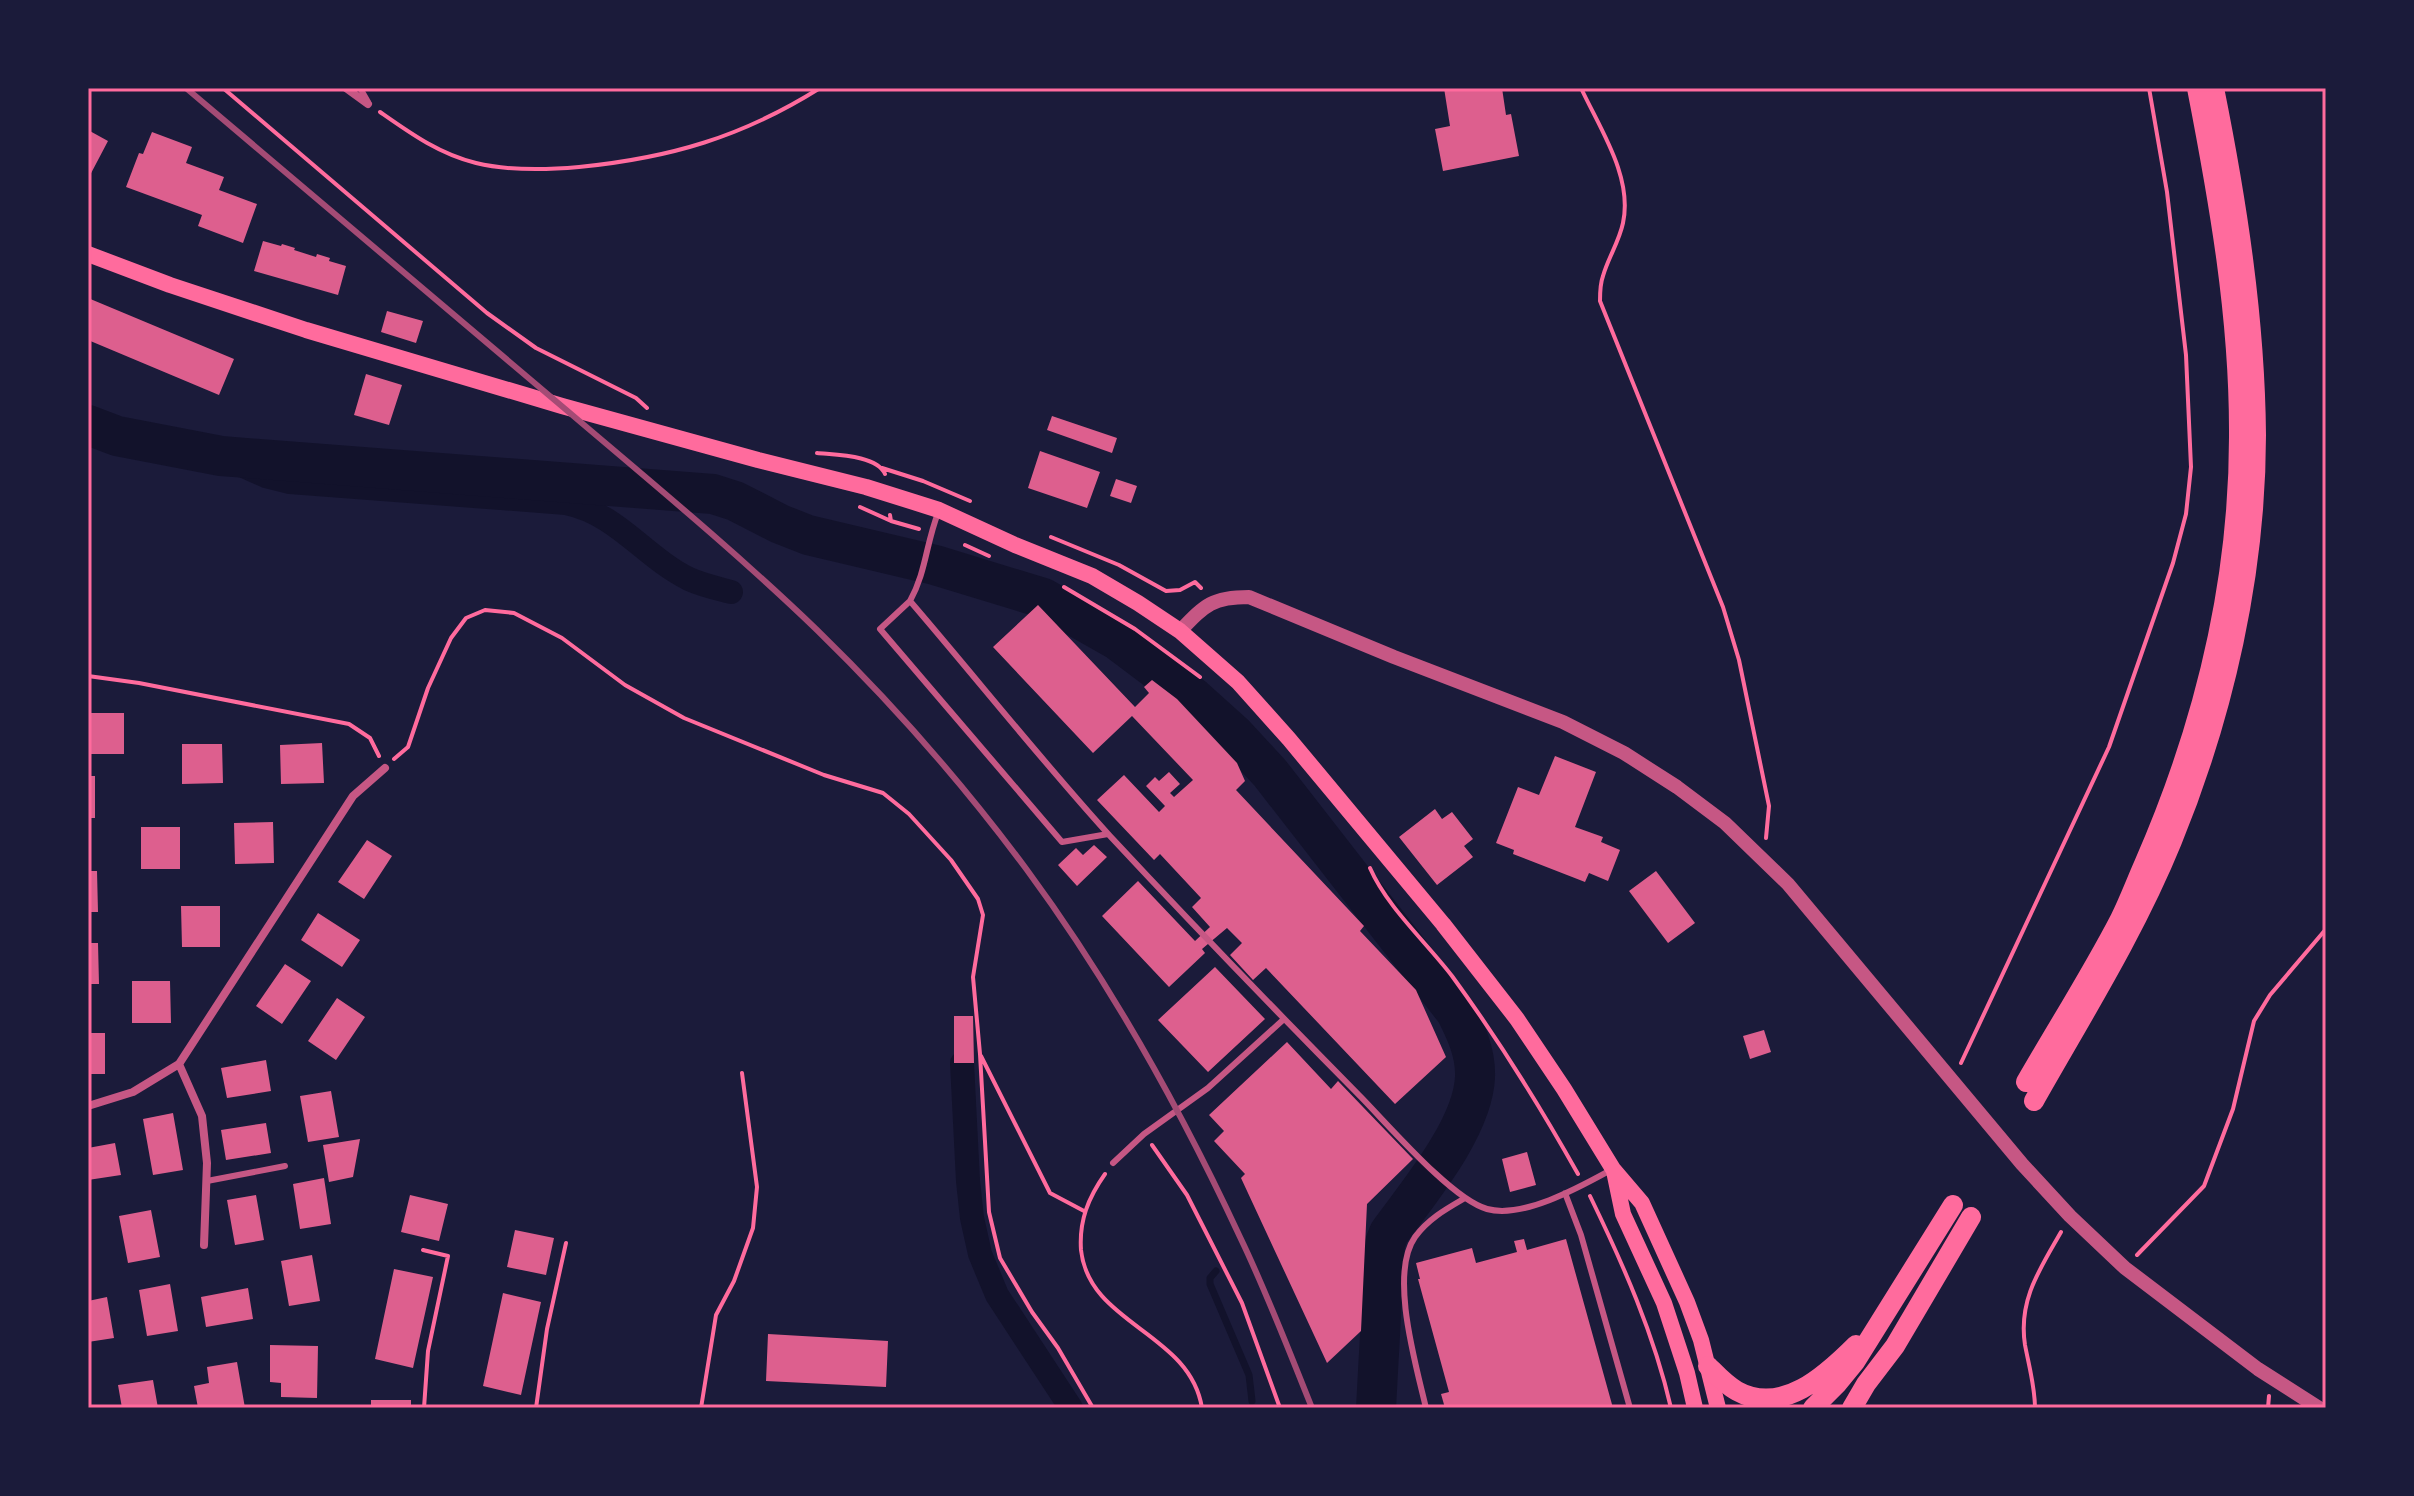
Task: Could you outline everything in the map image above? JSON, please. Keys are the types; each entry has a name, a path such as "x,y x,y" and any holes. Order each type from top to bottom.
{"highway":[{"path":"2197,88 2218,198 2232,305 2239,430 2233,545 2219,631 2206,691 2170,803 2120,919 2030,1092 2142,909 2172,841 2199,769 2240,608 2251,526 2256,437 2254,379 2241,251 2214,88"},
{"path":"1813,1408 1849,1369 1953,1205"},
{"path":"1846,1408 1895,1346 1971,1217"},
{"path":"1708,1366 1741,1393 1766,1399 1785,1397 1804,1388 1833,1366 1887,1308"},
{"path":"1852,1408 1866,1384"}],"main road":[{"path":"88,254 306,330 562,406 939,510 1092,576 1180,631 1238,682 1289,739 1443,924 1517,1019 1613,1169 1642,1203 1687,1302 1718,1408"},
{"path":"1613,1169 1623,1214 1664,1303 1695,1408"}],"street":[{"path":"346,88 368,104"},
{"path":"1180,631 1215,600 1249,597 1563,722 1624,753 1677,787 1725,823 1759,854 1811,910 2022,1164 2070,1216 2125,1268 2258,1369 2319,1408"},
{"path":"88,1106 133,1092 179,1064 353,796 385,768"},
{"path":"179,1064 202,1116 207,1163 204,1245"}],"lane":[{"path":"360,88 368,104"},
{"path":"939,510 930,532 921,582 910,601 880,629 1062,842 1108,834"},
{"path":"910,601 1108,834 1284,1019 1451,1187 1481,1207 1497,1211 1523,1208 1565,1193 1613,1169"},
{"path":"1113,1163 1144,1134 1208,1088 1284,1019"},
{"path":"207,1181 285,1166"},
{"path":"1565,1193 1581,1235 1630,1408"},
{"path":"1426,1408 1405,1300 1405,1261 1414,1239 1424,1226 1465,1198"}],"path":[{"path":"223,88 487,313 536,348 636,398 651,412"},
{"path":"368,104 429,146 475,163 549,169 619,163 708,143 747,129 820,88"},
{"path":"1581,88 1624,183 1626,203 1623,225 1602,277 1600,301 1723,607 1739,660 1769,806 1768,835 1759,854"},
{"path":"1948,1076 1963,1060 2109,747 2173,563 2186,514 2191,467 2186,355 2167,192 2149,88"},
{"path":"811,453 846,455 874,462 882,468 950,491 979,506"},
{"path":"882,468 890,494 891,521 930,532"},
{"path":"1047,535 1099,556 1166,591 1180,590 1195,582"},
{"path":"963,544 992,557"},
{"path":"1061,586 1135,629 1203,679"},
{"path":"88,676 349,724 370,738 385,768 408,747 428,688 451,638 466,618 485,610 514,613 562,638 625,685 684,718 824,775 883,793 909,814 951,860 978,899 983,915 973,977 989,1212 1000,1258 1093,1408"},
{"path":"1369,865 1381,888 1451,975 1481,1018 1584,1185 1621,1260 1655,1351 1671,1408"},
{"path":"2125,1268 2204,1186 2233,1109 2254,1021 2270,995 2326,929"},
{"path":"980,1054 1050,1193 1085,1211"},
{"path":"701,1408 716,1315 734,1281 753,1228 757,1187 742,1073"},
{"path":"1144,1134 1187,1195 1242,1303 1280,1408"},
{"path":"1113,1163 1097,1185 1085,1211 1081,1226 1082,1257 1095,1287 1107,1302 1178,1358 1195,1383 1202,1408"},
{"path":"2035,1408 2023,1322 2026,1301 2070,1216"},
{"path":"536,1408 547,1329 566,1243"},
{"path":"423,1250 448,1256 428,1351 424,1408"}],"building":[{"path":"1444,88 1502,88 1506,115 1511,114 1519,156 1443,171 1435,129 1450,126"},
{"path":"88,130 108,141 88,179"},
{"path":"152,132 192,147 186,163 224,177 219,190 257,204 243,243 198,226 202,215 126,187 139,153 143,154"},
{"path":"263,241 282,244 316,257 317,254 346,266 338,295 254,271"},
{"path":"88,298 234,359 219,395 88,340"},
{"path":"387,311 423,321 416,343 381,332"},
{"path":"366,374 402,385 389,425 354,415"},
{"path":"1052,416 1117,438 1112,453 1047,430"},
{"path":"1040,451 1100,472 1087,508 1028,488"},
{"path":"1116,479 1137,486 1131,503 1110,496"},
{"path":"1038,605 1135,707 1149,693 1144,687 1152,680 1177,699 1237,763 1245,781 1236,790 1364,926 1360,931 1416,990 1446,1057 1395,1104 1266,968 1253,980 1230,955 1242,943 1227,928 1202,949 1205,953 1169,987 1102,916 1138,881 1195,941 1210,927 1192,907 1201,898 1160,854 1154,860 1097,800 1124,775 1159,812 1165,806 1146,786 1155,777 1159,781 1169,772 1180,784 1170,793 1174,797 1193,780 1132,716 1093,753 993,647"},
{"path":"88,713 124,713 124,754 88,754"},
{"path":"322,743 324,783 281,784 280,745"},
{"path":"182,744 222,744 223,783 182,784"},
{"path":"1555,756 1596,772 1575,827 1603,837 1601,842 1620,850 1608,881 1589,873 1585,882 1513,854 1514,850 1496,843 1518,787 1539,795"},
{"path":"88,776 95,776 95,818 88,818"},
{"path":"1435,809 1442,819 1452,812 1473,839 1464,846 1473,857 1437,885 1399,837"},
{"path":"273,822 274,863 235,864 234,823"},
{"path":"141,827 180,827 180,869 141,869"},
{"path":"367,840 392,856 364,899 338,882"},
{"path":"1094,845 1107,857 1077,886 1058,865 1076,848 1083,855"},
{"path":"88,871 97,871 98,912 88,912"},
{"path":"1656,871 1695,923 1668,943 1629,891"},
{"path":"181,906 220,906 220,947 182,947"},
{"path":"318,913 360,940 342,967 301,940"},
{"path":"88,943 98,943 99,984 88,984"},
{"path":"285,964 311,981 282,1024 256,1006"},
{"path":"1215,967 1265,1019 1208,1072 1158,1020"},
{"path":"132,981 170,981 171,1023 132,1023"},
{"path":"337,998 365,1017 336,1060 308,1041"},
{"path":"954,1016 973,1016 974,1063 954,1063"},
{"path":"1764,1030 1771,1052 1750,1059 1743,1036"},
{"path":"88,1033 105,1033 105,1074 88,1074"},
{"path":"1287,1042 1331,1089 1338,1081 1413,1159 1367,1204 1361,1331 1327,1363 1241,1178 1245,1174 1214,1141 1224,1131 1209,1115"},
{"path":"266,1060 271,1091 227,1098 221,1068"},
{"path":"331,1091 339,1137 308,1142 300,1096"},
{"path":"173,1113 183,1170 153,1175 143,1119"},
{"path":"266,1123 271,1153 226,1160 221,1130"},
{"path":"360,1139 353,1177 329,1182 323,1145"},
{"path":"115,1143 121,1175 88,1180 88,1148"},
{"path":"1527,1152 1536,1185 1510,1192 1502,1159"},
{"path":"324,1178 331,1224 300,1229 293,1184"},
{"path":"256,1195 264,1240 235,1245 227,1200"},
{"path":"410,1195 448,1204 439,1241 401,1232"},
{"path":"151,1210 160,1257 128,1263 119,1216"},
{"path":"515,1230 554,1238 546,1275 507,1267"},
{"path":"1524,1239 1527,1250 1566,1239 1613,1408 1445,1408 1441,1394 1449,1392 1416,1263 1472,1248 1476,1263 1517,1252 1514,1241"},
{"path":"312,1255 320,1301 289,1306 281,1261"},
{"path":"394,1269 433,1277 413,1368 375,1359"},
{"path":"170,1284 178,1331 147,1336 139,1290"},
{"path":"248,1288 253,1319 206,1327 201,1297"},
{"path":"503,1293 541,1302 521,1395 483,1386"},
{"path":"107,1297 114,1338 88,1342 88,1301"},
{"path":"768,1334 888,1341 886,1387 766,1381"},
{"path":"270,1345 318,1346 317,1398 281,1397 281,1383 270,1382"},
{"path":"237,1362 245,1408 198,1408 194,1386 209,1383 207,1367"},
{"path":"153,1380 158,1408 122,1408 118,1385"},
{"path":"371,1400 411,1400 411,1408 371,1408"}],"waterway":[{"path":"88,425 117,436 221,456 713,494 808,535 935,565 1043,598 1117,640 1194,698 1234,734 1270,773 1456,1012 1472,1051 1475,1077 1465,1117 1442,1159 1385,1243 1376,1408"},
{"path":"221,456 266,476 290,482 566,503 601,516 689,579 731,592"},
{"path":"962,1063 968,1181 980,1254 997,1295 1071,1408"},
{"path":"1390,1211 1400,1218"},
{"path":"1216,1271 1210,1278 1210,1284 1249,1375 1252,1401"}],"railway":[{"path":"186,88 755,573 845,658 953,776 1058,913 1142,1048 1193,1141 1240,1237 1312,1408"}]}
